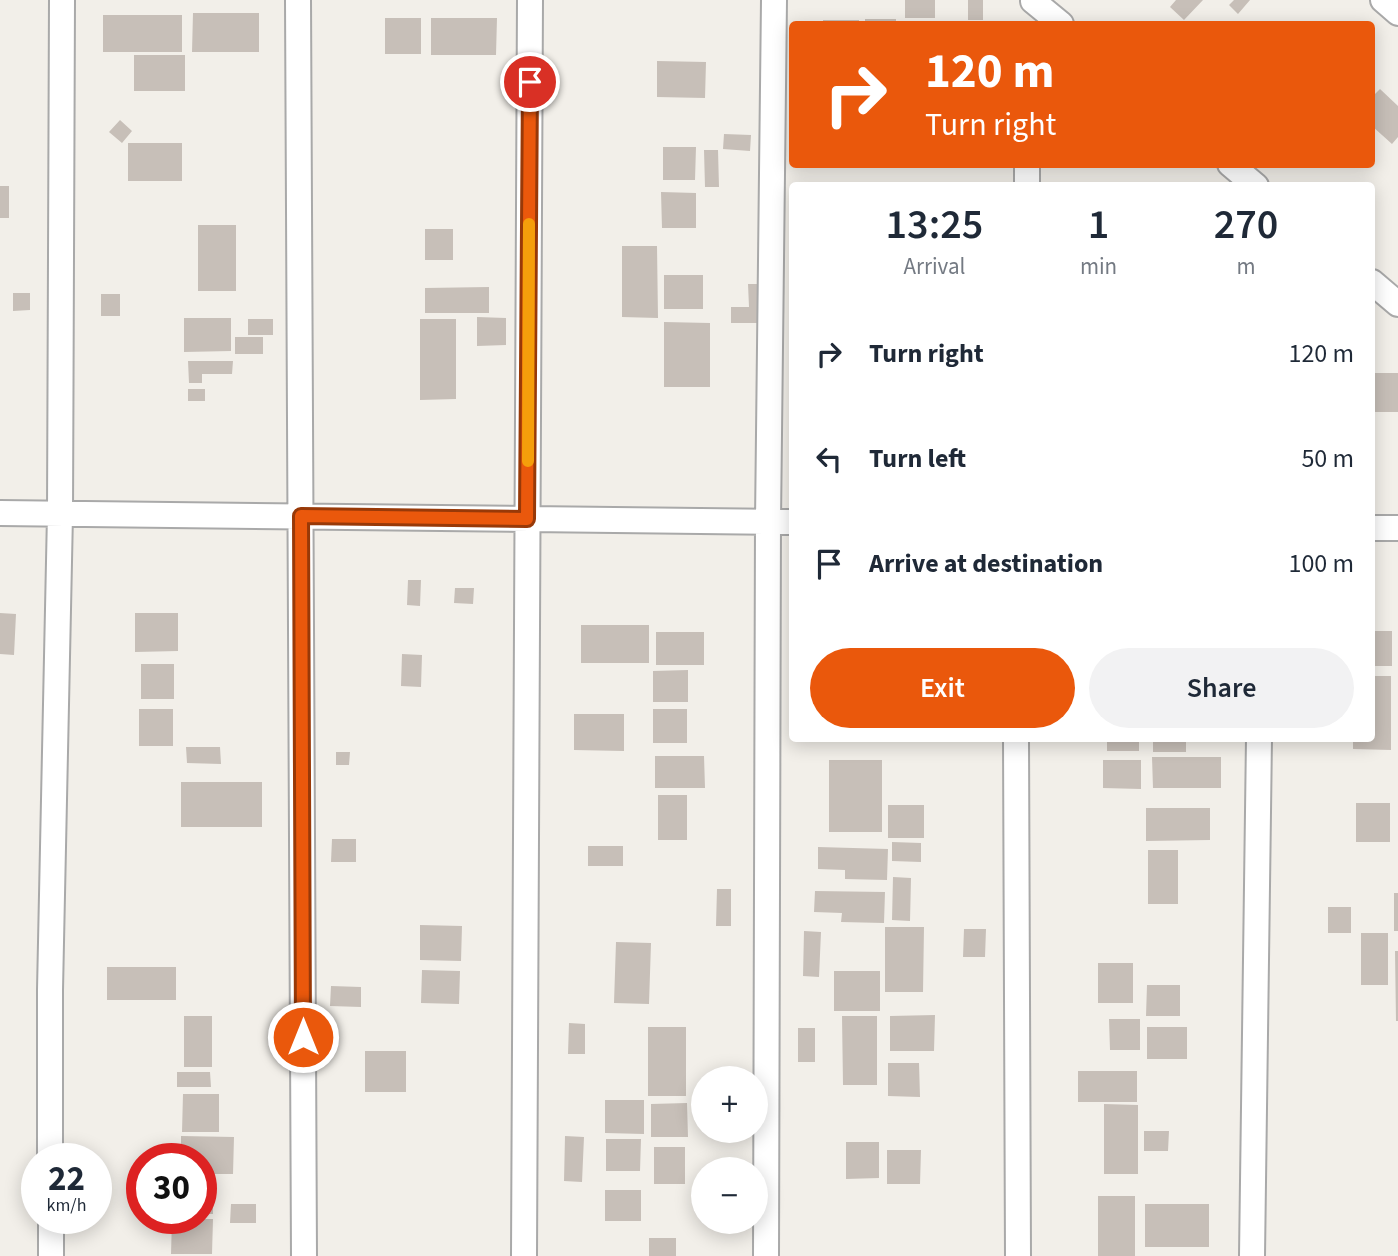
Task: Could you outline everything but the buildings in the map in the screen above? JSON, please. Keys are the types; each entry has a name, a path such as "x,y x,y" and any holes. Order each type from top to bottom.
{"street":[{"path":"50,1143 50,990 60,514 62,0"},
{"path":"298,0 304,1256"},
{"path":"524,1256 530,0"},
{"path":"766,1256 768,521 774,0"},
{"path":"1383,0 1398,13"},
{"path":"1033,9 1055,21"},
{"path":"1235,168 1251,182"},
{"path":"1375,284 1398,303"},
{"path":"0,513 789,522"},
{"path":"1375,528 1398,528"},
{"path":"1016,742 1018,1256"},
{"path":"1252,1256 1259,742"},
{"path":"51,1234 51,1256"}],"slow traffic":[{"path":"528,461 529,224"}],"route":[{"path":"303,1037 301,516 527,519 530,82"}]}
